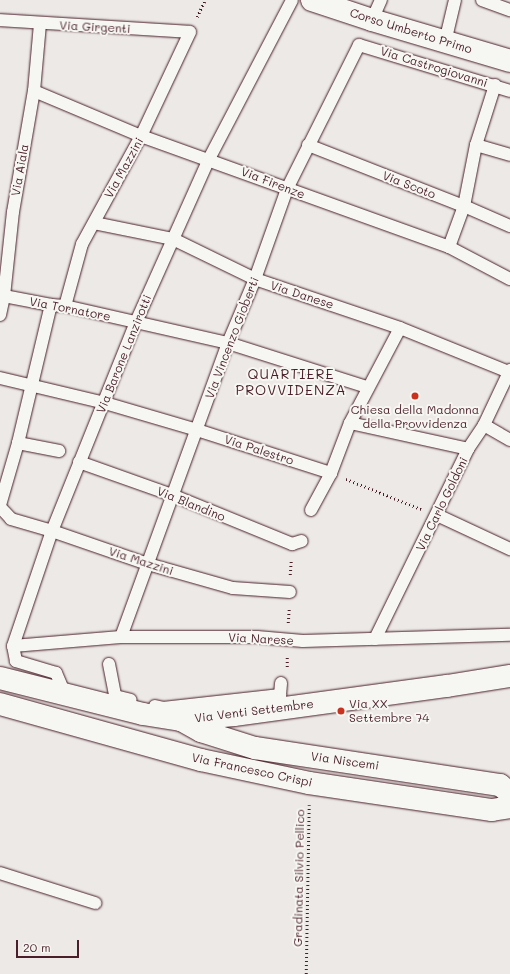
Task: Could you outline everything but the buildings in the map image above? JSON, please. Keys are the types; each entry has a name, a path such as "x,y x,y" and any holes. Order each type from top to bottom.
{"street":[{"name":"Corso Umberto Primo","path":"312,0 372,20 510,61"},
{"name":"Via Venti Settembre","path":"0,678 143,714 181,720 234,715 510,676"},
{"name":"Via Francesco Crispi","path":"0,704 201,760 309,783 492,810 510,806"},
{"name":"Via Niscemi","path":"181,720 201,731 255,748 500,785 510,793"}],"lane":[{"name":"Via Barone Lanzirotti","path":"13,646 52,531 79,462 105,403 136,322 209,159 292,0"},
{"path":"372,20 380,0"},
{"path":"445,42 455,0"},
{"path":"482,0 510,10"},
{"name":"Via Girgenti","path":"0,20 40,24 190,32"},
{"name":"Via Aiala","path":"0,315 4,296 13,212 34,91 40,24"},
{"name":"Via Mazzini","path":"65,306 82,244 141,136 190,32"},
{"name":"Via Castrogiovanni","path":"359,45 495,85 510,91"},
{"name":"Via Vincenzo Gioberti","path":"121,637 228,343 255,279 288,189 308,145 359,45"},
{"path":"449,247 464,206 476,145 495,85"},
{"name":"Via Firenze","path":"34,91 141,136 209,159 449,247 510,279"},
{"name":"Via Scoto","path":"308,145 464,206 510,226"},
{"path":"476,145 510,155"},
{"name":"Via Danese","path":"94,223 173,239 255,279 400,328 509,371"},
{"name":"Via Tornatore","path":"4,296 51,305 65,306 228,343 367,388"},
{"name":"Via Mazzini","path":"51,305 18,442 0,506 11,519 52,531 148,564 232,588 290,592"},
{"path":"311,510 331,473 350,423 367,388 400,328"},
{"name":"Via Carlo Goldoni","path":"375,639 468,449 484,425 509,371"},
{"name":"Via Palestro","path":"0,378 105,403 197,430 331,473"},
{"path":"350,423 468,449"},
{"path":"484,425 510,440"},
{"path":"18,442 59,451"},
{"name":"Via Blandino","path":"79,462 172,496 292,544 302,541"},
{"path":"437,515 510,549"},
{"name":"Via Narese","path":"13,646 121,637 257,637 303,641 510,635"},
{"path":"13,646 16,661 56,674 65,694"},
{"path":"109,664 115,696 163,708 280,695 281,683"},
{"path":"0,873 95,902"}],"path":[{"path":"331,473 437,515"},
{"name":"Gradinata Silvio Pellico","path":"306,974 309,783"}],"place":[{"name":"Chiesa della Madonna della Provvidenza","path":"415,396"},
{"name":"Via XX Settembre 74","path":"341,711"}],"district":[{"name":"QUARTIERE PROVVIDENZA","path":"291,382"}]}
